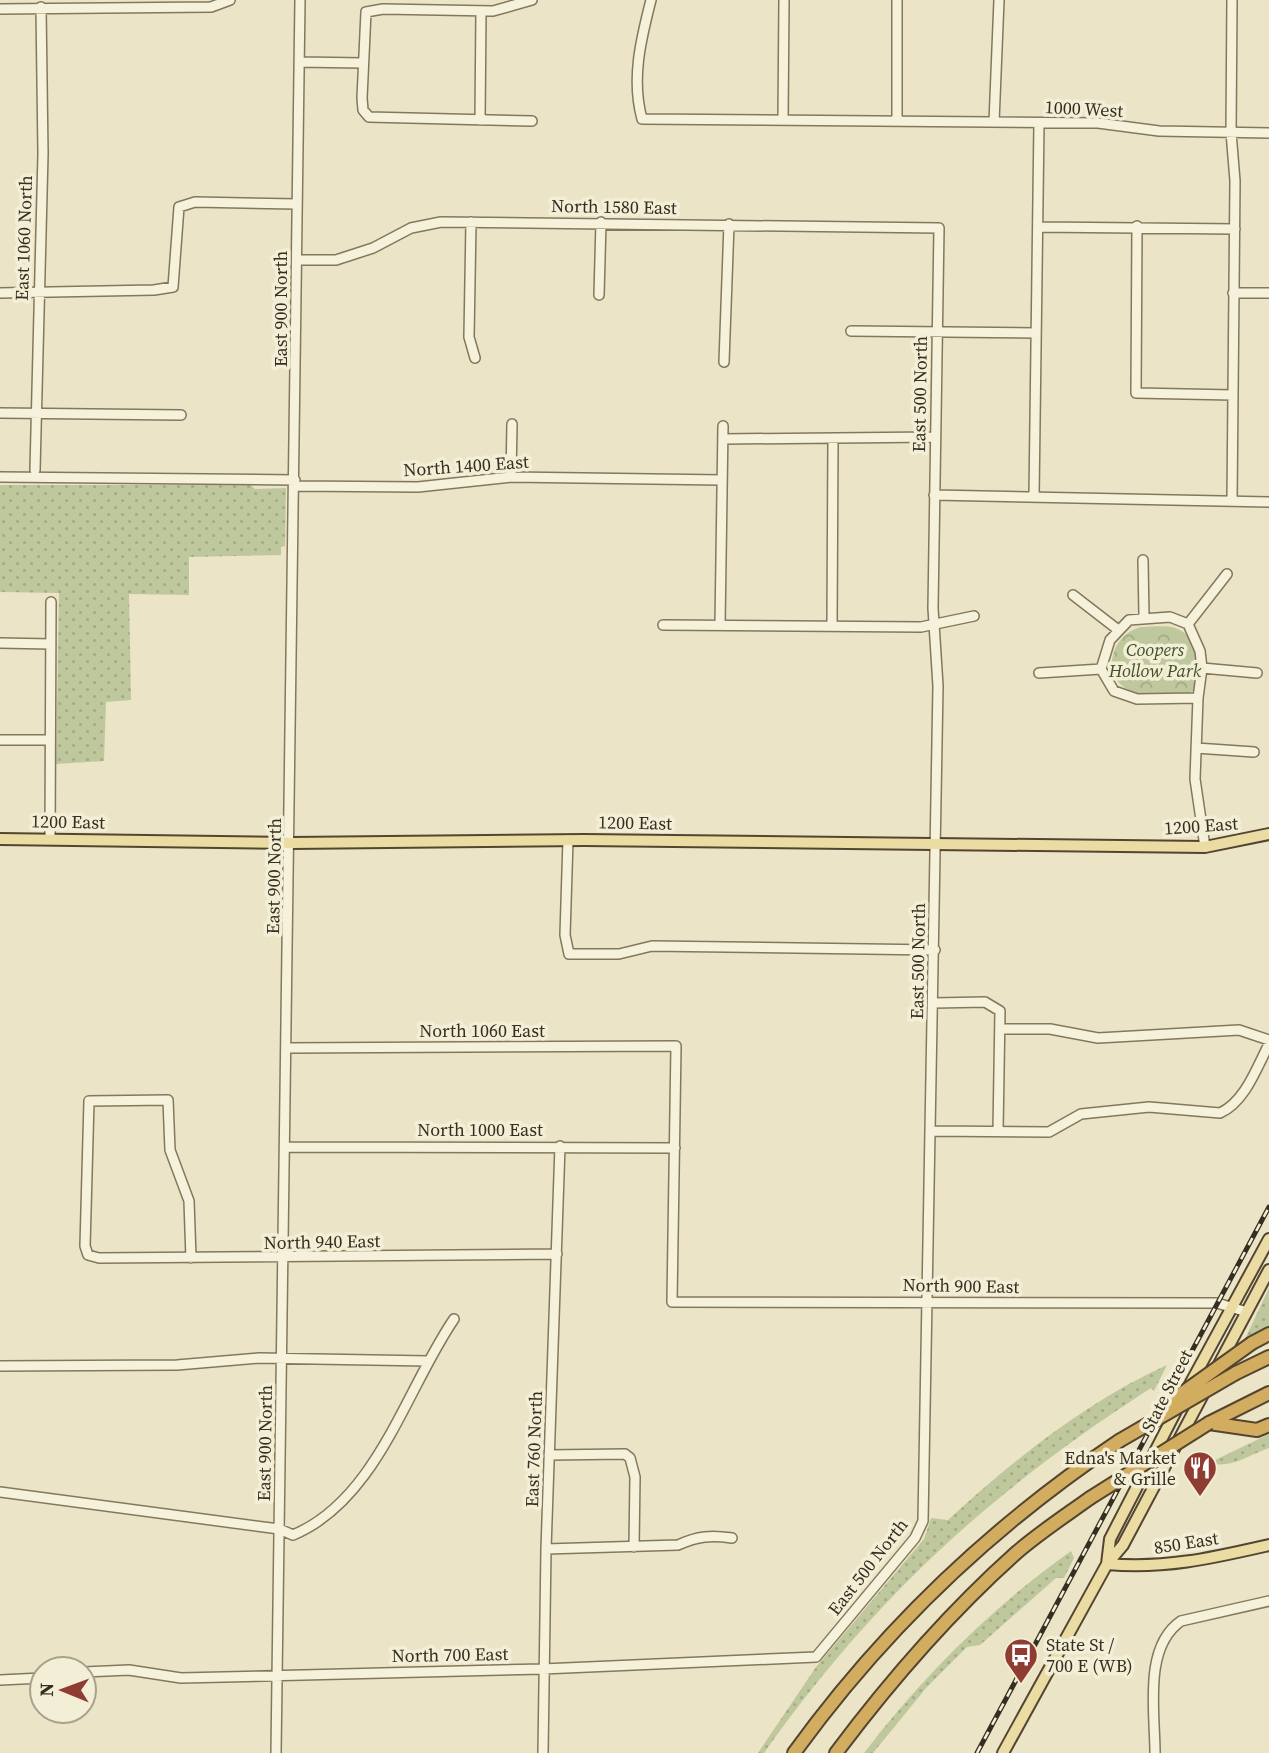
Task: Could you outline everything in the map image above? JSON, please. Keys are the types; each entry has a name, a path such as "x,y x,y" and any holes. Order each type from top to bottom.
{"highway":[{"path":"1146,1424 1197,1380 1269,1334"},
{"path":"794,1753 862,1666 941,1583 1036,1500 1146,1424 1269,1357"},
{"path":"836,1753 891,1683 978,1589 1018,1551 1090,1498 1209,1423 1269,1392"},
{"path":"1209,1423 1257,1430 1269,1425"}],"main road":[{"name":"1200 East","path":"0,839 291,844 568,840 1205,847 1269,834"},
{"name":"State Street","path":"1107,1564 1110,1539 1230,1308 1269,1239"},
{"name":"State Street","path":"1003,1753 1107,1564 1123,1545 1269,1270"},
{"name":"850 East","path":"1107,1564 1146,1567 1195,1562 1269,1545"}],"street":[{"path":"0,9 211,7 224,5 230,0"},
{"name":"East 900 North","path":"276,1753 291,844 300,0"},
{"path":"532,0 505,10 383,9 366,12 363,63 366,115 383,118 532,121"},
{"name":"1000 West","path":"651,0 638,64 638,103 642,120 1098,123 1159,131 1269,133"},
{"path":"783,120 784,0"},
{"path":"897,0 897,120"},
{"path":"994,122 999,0"},
{"path":"1231,0 1231,132 1235,181 1232,501"},
{"name":"East 1060 North","path":"34,470 43,154 41,7"},
{"path":"480,120 481,11"},
{"path":"299,62 363,63"},
{"path":"1034,496 1039,123"},
{"path":"0,293 154,290 173,287 179,208 195,202 297,204"},
{"name":"North 1580 East","path":"297,260 336,260 373,248 411,228 441,222 939,228"},
{"path":"471,222 469,337 475,358"},
{"path":"599,295 601,222"},
{"path":"724,362 729,224"},
{"path":"1137,226 1136,393 1233,395"},
{"path":"1039,227 1235,229"},
{"name":"East 500 North","path":"816,1657 921,1528 928,1301 939,686 935,626 934,495 939,228"},
{"path":"1233,293 1269,293"},
{"path":"851,331 1036,333"},
{"path":"0,412 181,415"},
{"path":"511,477 512,424"},
{"path":"720,625 723,426"},
{"path":"723,439 935,437"},
{"path":"832,626 833,439"},
{"name":"North 1400 East","path":"0,477 418,487 511,477 722,480"},
{"path":"934,495 1269,502"},
{"path":"1143,560 1143,617"},
{"path":"1188,624 1227,574"},
{"path":"1073,596 1117,629"},
{"path":"50,839 51,602"},
{"path":"663,625 935,626 945,620 974,616"},
{"path":"1198,698 1137,699 1114,691 1101,669 1110,640 1117,629 1129,620 1170,617 1188,624 1200,651 1202,668 1198,698 1195,779 1205,847"},
{"path":"0,643 51,644"},
{"path":"1202,668 1257,673"},
{"path":"1040,673 1101,669"},
{"path":"0,740 50,740"},
{"path":"1196,748 1254,752"},
{"path":"568,840 565,934 569,954 619,954 652,946 934,950"},
{"path":"934,1003 985,1002 1000,1012 998,1131"},
{"path":"930,1131 1049,1132 1081,1114 1149,1107 1220,1114 1230,1109 1243,1093 1269,1042 1239,1030 1098,1038 1050,1029 1000,1029"},
{"name":"North 1060 East","path":"288,1048 676,1046 675,1149"},
{"name":"North 940 East","path":"191,1258 189,1201 170,1150 168,1100 89,1101 85,1246 88,1255 99,1258 284,1259 557,1254"},
{"name":"North 1000 East","path":"286,1147 560,1146 675,1149"},
{"name":"East 760 North","path":"543,1753 545,1549 560,1146"},
{"name":"North 900 East","path":"675,1149 672,1302 1217,1303 1248,1311"},
{"path":"0,1492 279,1530 293,1535 316,1526 338,1508 391,1435 428,1361 454,1319"},
{"path":"0,1366 177,1365 234,1359 282,1358 428,1361"},
{"path":"549,1455 625,1454 630,1458 635,1477 634,1547"},
{"path":"545,1549 678,1545 695,1537 710,1535 732,1538"},
{"path":"1155,1753 1156,1662 1165,1635 1181,1621 1269,1601"},
{"name":"North 700 East","path":"98,1671 129,1670 181,1678 543,1669 816,1657"},
{"path":"0,1680 28,1679"}],"green space":[{"path":"0,485 251,485 255,489 286,488 285,546 281,547 281,555 189,557 189,595 129,594 131,700 106,702 104,761 56,764 59,593 0,592"},
{"name":"Coopers Hollow Park","path":"1142,627 1171,627 1190,638 1198,664 1194,690 1188,694 1148,695 1133,692 1118,682 1112,663 1118,644 1132,630"},
{"path":"1269,1288 1269,1331 1244,1341"},
{"path":"1167,1365 1154,1391 1151,1388 1039,1466 939,1551 848,1645 764,1753 758,1753 816,1667 924,1539 931,1518 948,1520 998,1476 1079,1414"},
{"path":"1269,1434 1269,1448 1233,1463 1209,1463"},
{"path":"1071,1551 1074,1558 1064,1578 1056,1578 980,1645 967,1647 927,1687 873,1753 864,1753 910,1697 960,1644 1014,1595"}],"railway":[{"path":"977,1753 1269,1207"}],"place":[{"name":"Edna's Market & Grille","path":"1200,1498"},
{"name":"State St / 700 E (WB)","path":"1021,1685"}]}
